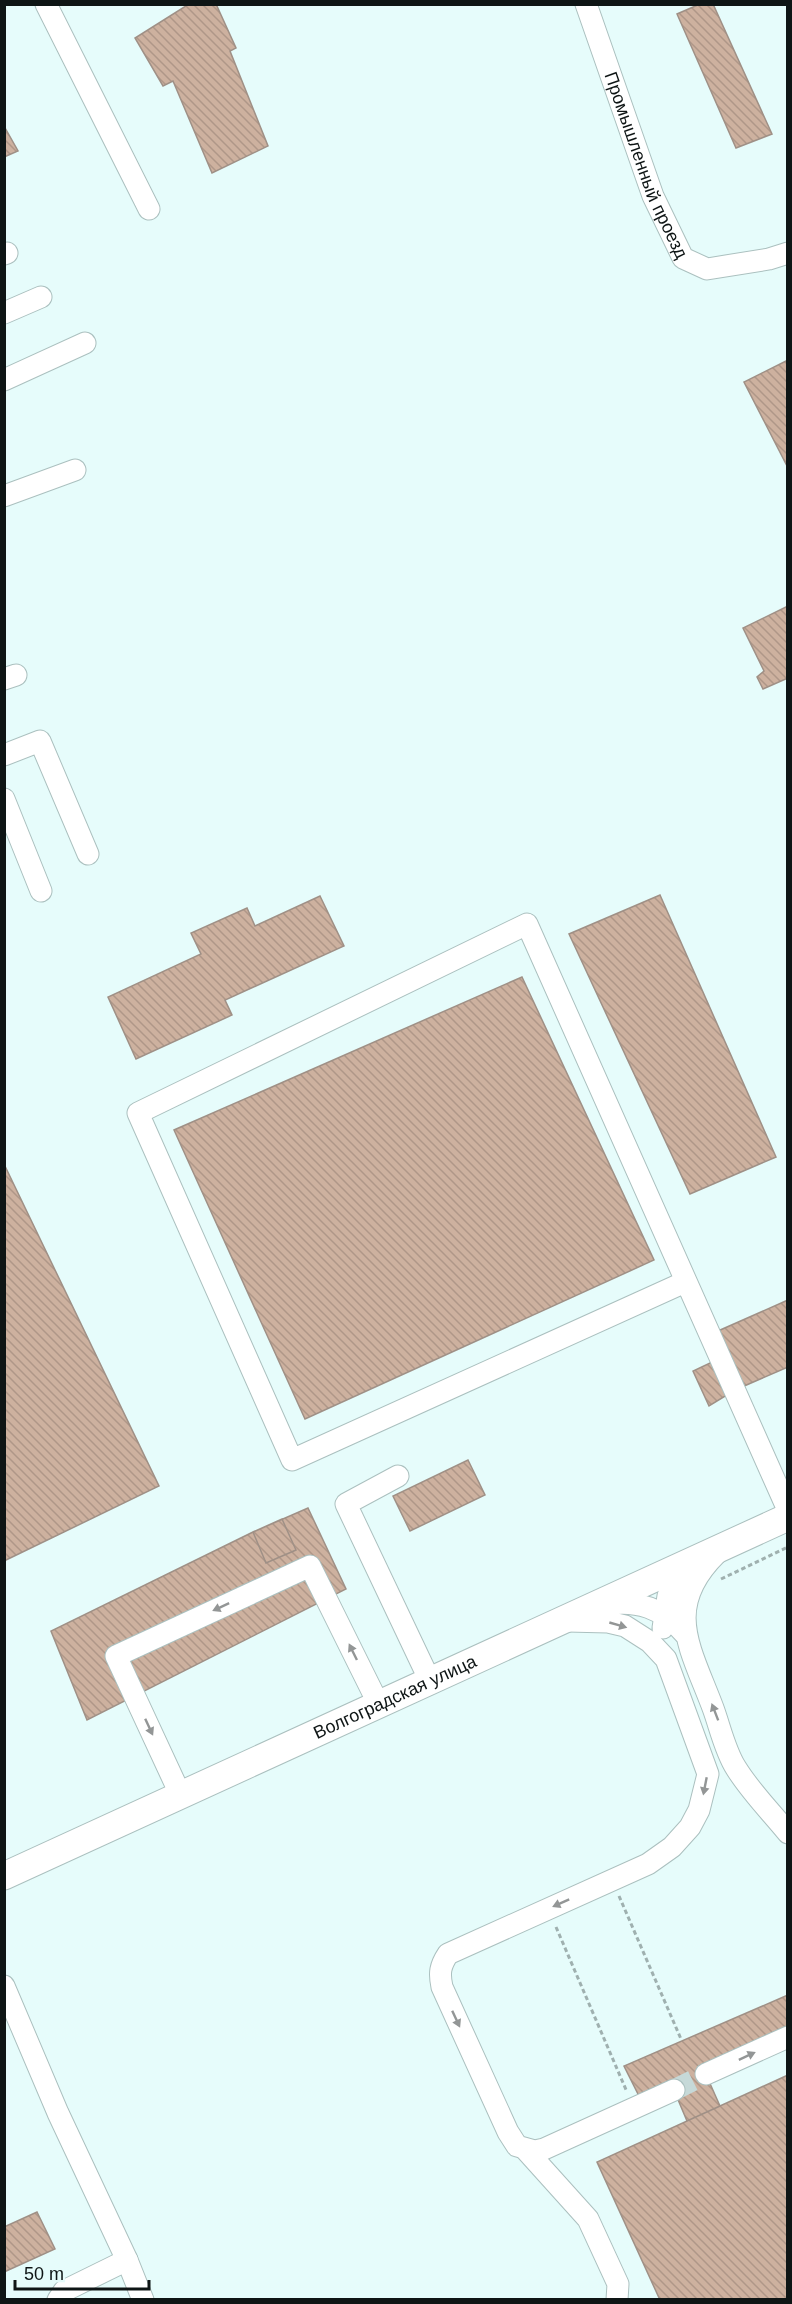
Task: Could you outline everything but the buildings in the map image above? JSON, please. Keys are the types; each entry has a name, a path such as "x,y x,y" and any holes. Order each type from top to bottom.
{"main road":[{"name":"Волгоградская улица","path":"4,1876 788,1517"}],"lane":[{"path":"46,4 149,209"},
{"name":"Промышленный проезд","path":"586,4 653,196 683,258 707,269 769,259 788,253"},
{"path":"4,314 40,297"},
{"path":"4,380 85,343"},
{"path":"4,496 75,470"},
{"path":"4,755 40,741 88,854"},
{"path":"4,799 41,891"},
{"path":"685,1282 292,1460 138,1113 527,924 788,1510"},
{"path":"398,1476 346,1504 430,1681"},
{"path":"722,1548 696,1576 685,1610 685,1634 735,1767 788,1833"},
{"path":"181,1796 116,1656 299,1571 310,1566 379,1705"},
{"path":"674,2090 544,2149 525,2149 518,2146 508,2132 442,1987 439,1973 448,1954 648,1864 672,1847 690,1827 699,1810 708,1774 666,1659 662,1635 668,1596 682,1566"},
{"path":"590,1608 617,1603 637,1603 665,1614 685,1634"},
{"path":"560,1622 584,1620 625,1626 650,1642 666,1659"},
{"path":"4,1986 57,2113 127,2260 143,2300"},
{"path":"706,2074 788,2037"},
{"path":"525,2149 588,2219 618,2284 617,2300"},
{"path":"58,2300 64,2291 127,2260"}],"path":[{"path":"612,1880 681,2039"},
{"path":"548,1909 634,2108"}],"tunnel":[{"path":"674,2090 706,2074"}]}
